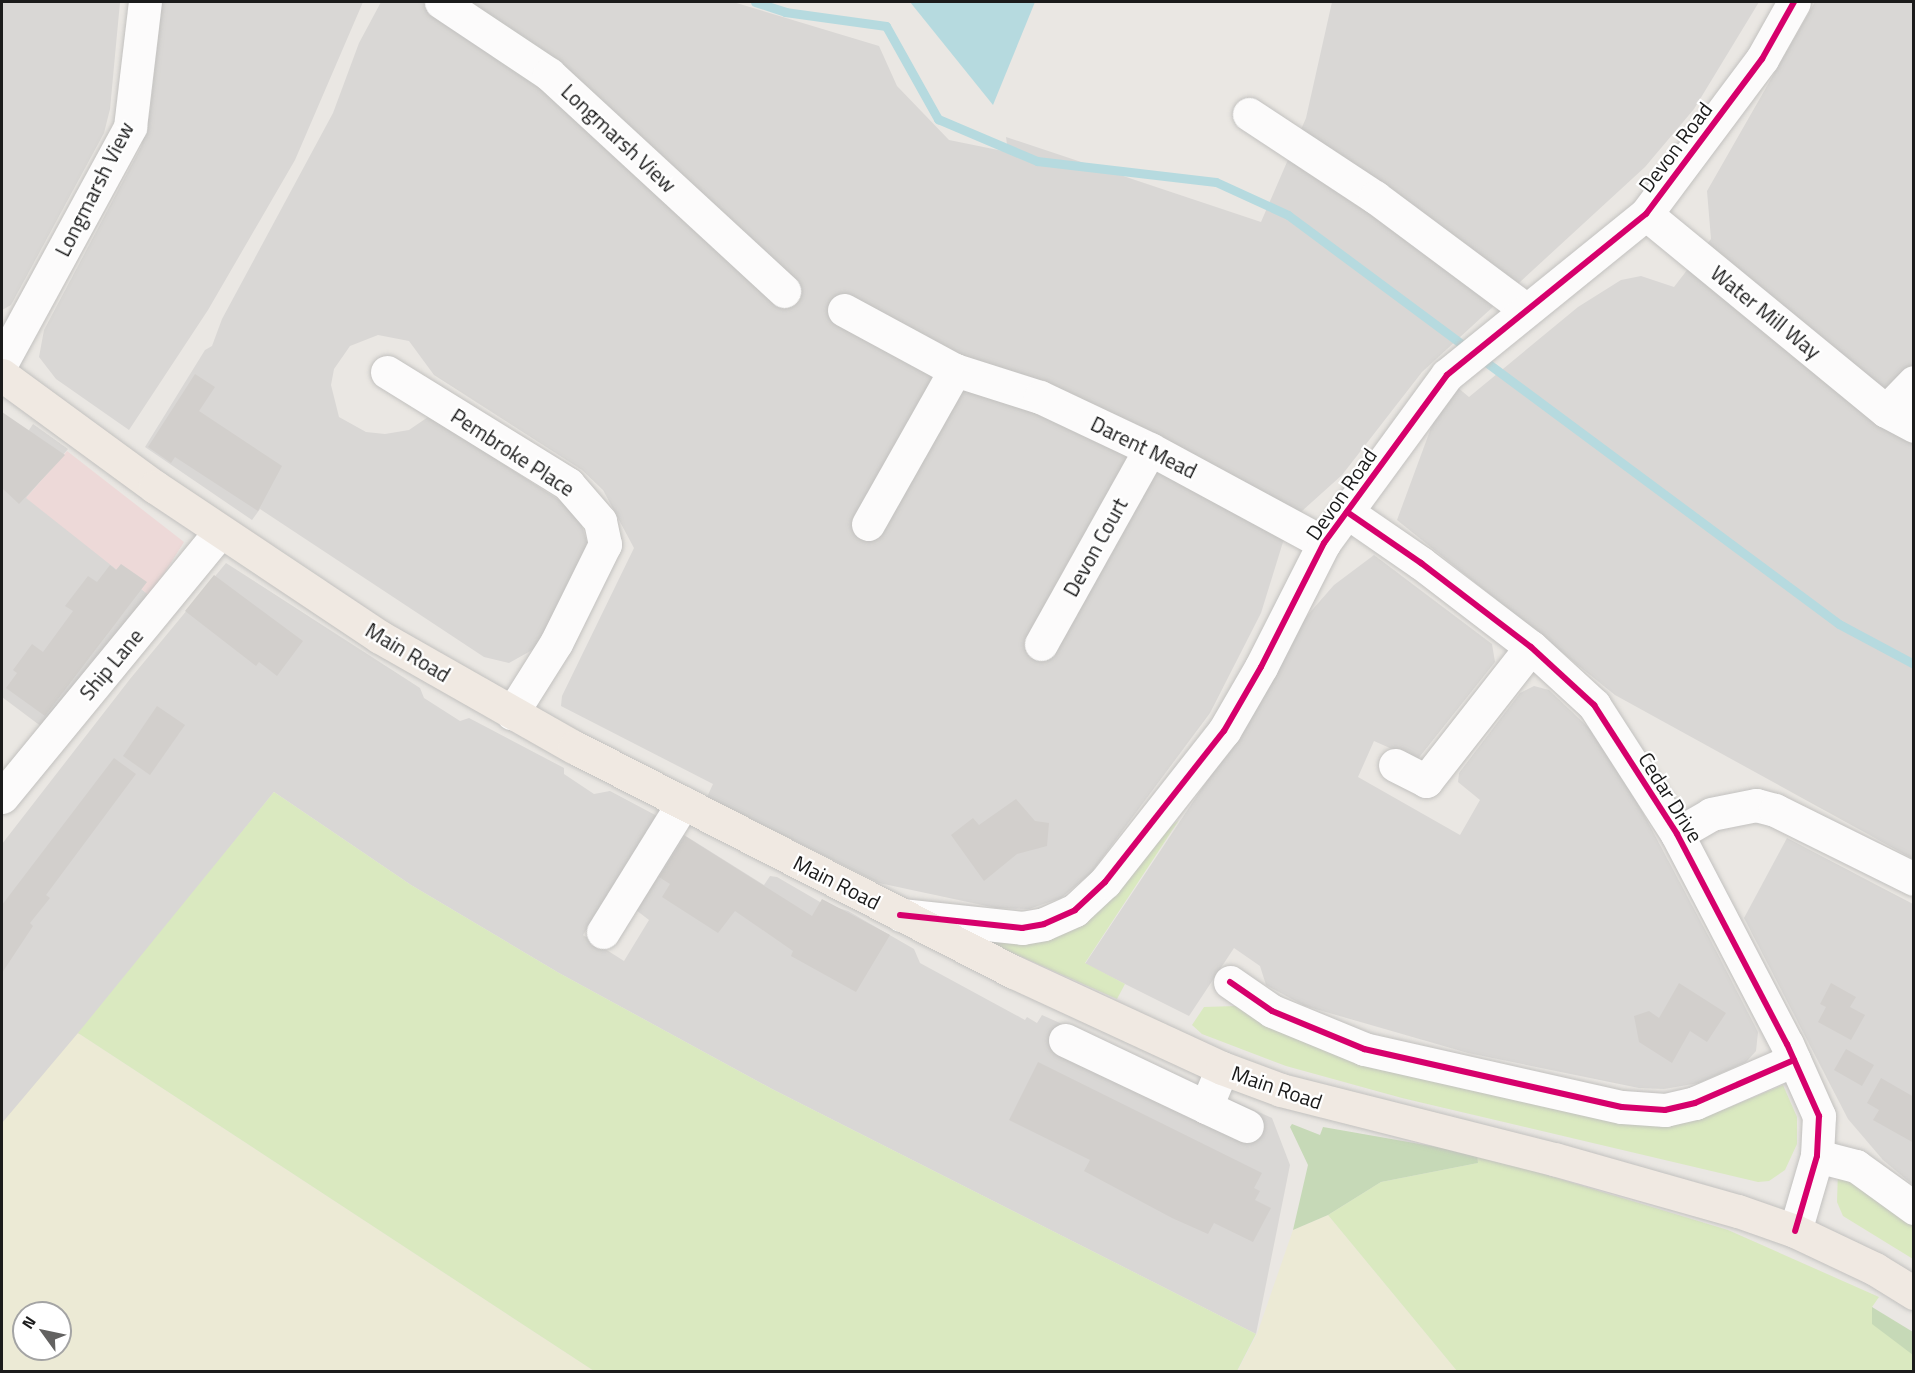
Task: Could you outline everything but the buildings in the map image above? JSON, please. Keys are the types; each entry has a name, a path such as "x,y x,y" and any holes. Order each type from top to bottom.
{"main road":[{"name":"Main Road","path":"2,375 220,532 380,637 512,713 900,915 1222,1068 1334,1106 1554,1159 1738,1210 1795,1231 1875,1269 1914,1293"}],"street":[{"name":"Longmarsh View","path":"2,362 130,127 145,2"},
{"name":"Longmarsh View","path":"441,2 549,74 784,291"},
{"name":"Devon Road","path":"900,915 1022,928 1044,924 1075,910 1105,882 1224,730 1324,543 1447,375 1519,314 1646,214 1762,59 1794,2"},
{"path":"1250,114 1375,197 1519,314"},
{"name":"Water Mill Way","path":"1646,214 1900,418 1914,382"},
{"name":"Darent Mead","path":"844,310 955,370 1040,397 1150,449 1324,543"},
{"path":"868,524 955,370"},
{"name":"Pembroke Place","path":"387,372 568,484 600,520 605,544 556,643 512,713"},
{"name":"Devon Court","path":"1041,644 1150,449"},
{"name":"Cedar Drive","path":"1347,512 1421,563 1531,647 1594,705 1677,834 1794,1060 1819,1116 1817,1156 1795,1231"},
{"name":"Ship Lane","path":"2,797 220,532"},
{"path":"1395,765 1426,781 1531,647"},
{"path":"603,932 683,802"},
{"name":"Cedar Drive","path":"1677,834 1711,814 1756,805 1775,810 1914,879"},
{"path":"1230,982 1272,1011 1364,1049 1622,1107 1665,1110 1695,1103 1794,1060"},
{"path":"1065,1040 1247,1126"},
{"path":"1206,1107 1222,1068"},
{"path":"1817,1156 1856,1166 1914,1208"}],"shaded area":[{"path":"2,2 120,2 110,109 104,133 11,305 2,310"},
{"path":"162,2 363,2 295,160 208,310 129,430 56,379 39,357 44,330 141,147 150,112"},
{"path":"381,2 733,2 879,46 897,86 949,140 1008,152 1006,137 1261,222 1306,118 1332,2 1759,2 1694,109 1645,167 1422,372 1342,475 1302,511 1283,542 1261,613 1210,713 1091,873 1061,898 1029,909 996,908 879,883 707,797 713,784 561,706 562,696 634,548 603,490 582,470 434,375 409,341 378,335 350,346 334,369 331,385 339,417 366,432 385,434 409,430 428,417 437,421 565,504 581,523 587,542 584,560 534,649 509,663 484,657 260,509 252,520 145,447 205,350 212,346 222,319 333,113 359,43"},
{"path":"1815,2 1913,2 1913,859 1615,695 1397,520 1438,409 1457,387 1469,397 1578,307 1621,280 1641,276 1674,287 1711,239 1707,191"},
{"path":"33,424 68,449 27,497 150,596 42,727 2,697 2,471"},
{"path":"67,451 184,542 150,596 26,498"},
{"path":"1374,555 1492,644 1495,662 1417,760 1374,741 1358,777 1460,835 1480,800 1458,782 1459,773 1520,693 1534,686 1549,690 1590,729 1635,798 1709,937 1758,1032 1756,1051 1746,1062 1699,1083 1664,1089 1639,1088 1468,1053 1305,1006 1266,985 1260,966 1234,948 1189,1016 1085,964 1256,707 1299,625 1334,585"},
{"path":"226,563 420,688 424,698 460,721 469,718 564,768 564,774 594,794 610,791 657,816 583,935 624,961 649,920 636,910 681,833 764,885 770,876 777,877 820,902 848,911 914,949 920,963 1025,1020 1027,1017 1037,1023 1042,1015 1272,1118 1290,1165 1256,1334 772,1089 559,973 411,885 274,792 2,1132 2,844 130,679"},
{"path":"1787,838 1913,904 1913,1185 1883,1160 1848,1119 1744,918"},
{"path":"78,1033 594,1371 2,1372 2,1123"},
{"path":"1328,1215 1457,1371 1237,1372 1257,1334 1293,1230"}],"green space":[{"path":"274,792 411,885 559,973 772,1089 1256,1334 1237,1371 594,1371 78,1033"},
{"path":"1179,820 1085,963 1125,984 1117,999 977,937 1021,942"},
{"path":"1235,1006 1662,1118 1730,1107 1783,1085 1797,1117 1797,1144 1785,1170 1769,1181 1758,1182 1402,1098 1286,1066 1202,1034 1192,1025 1204,1007"},
{"path":"1292,1124 1320,1135 1323,1127 1477,1154 1478,1163 1381,1182 1328,1215 1293,1230 1308,1165 1290,1127"},
{"path":"1477,1154 1728,1230 1879,1297 1872,1307 1913,1353 1913,1371 1457,1371 1328,1215 1381,1182 1478,1163"},
{"path":"1838,1172 1913,1221 1913,1259 1843,1216 1837,1202"},
{"path":"1872,1307 1913,1332 1913,1355 1872,1324"}],"water":[{"path":"910,2 1035,2 993,105"}],"waterway":[{"path":"755,2 785,12 886,26 938,119 1037,161 1216,182 1288,215 1839,624 1914,664"}],"cycle path":[{"path":"900,915 1022,928 1044,924 1075,910 1105,882 1224,731 1261,667 1324,543 1447,375 1646,214 1762,59 1794,2"},
{"path":"1347,512 1421,563 1531,647 1594,705 1677,834 1787,1044 1819,1116 1817,1156 1795,1231"},
{"path":"1230,982 1272,1011 1364,1049 1622,1107 1665,1110 1695,1103 1794,1060"}]}
